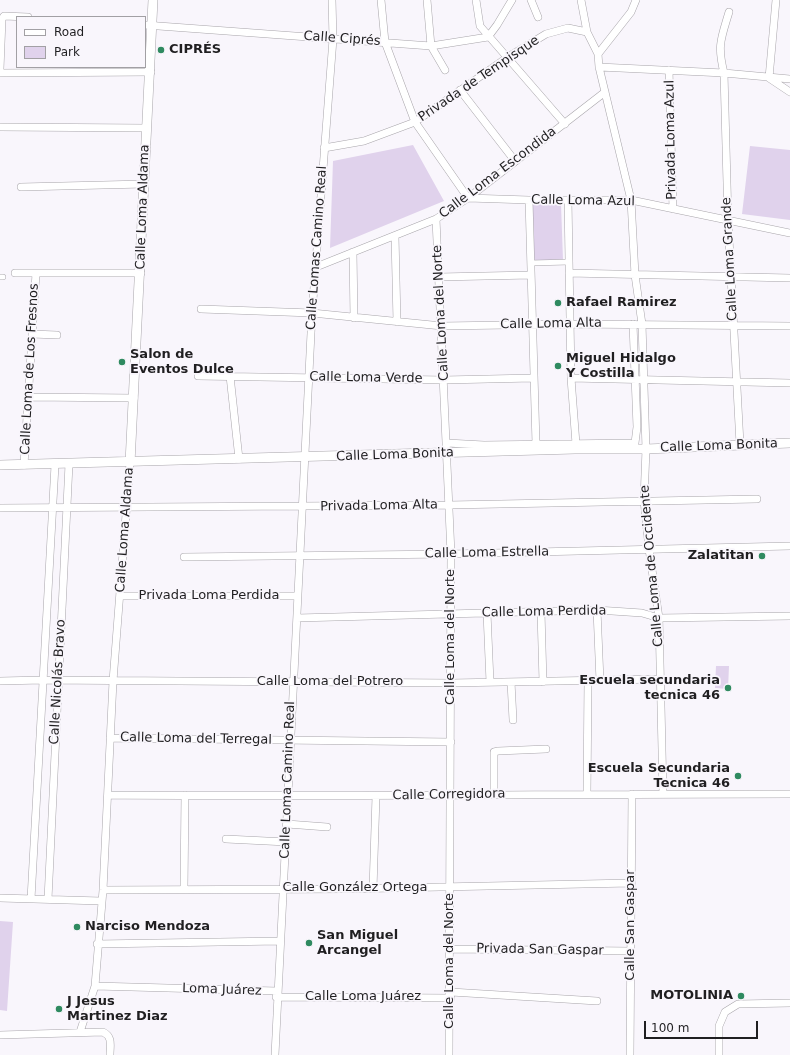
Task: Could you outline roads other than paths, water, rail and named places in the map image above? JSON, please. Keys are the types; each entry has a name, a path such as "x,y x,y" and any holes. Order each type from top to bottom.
{"street":[{"name":"Calle Loma Aldama","path":"80,1032 95,986 97,944 103,890 113,681 134,398 141,273 146,128 151,72 149,26 153,0"},
{"name":"Calle Lomas Camino Real","path":"304,458 312,314 333,39 332,0"},
{"path":"381,0 385,42 415,122 468,198"},
{"path":"427,0 431,46 445,70"},
{"path":"476,0 480,26 564,124"},
{"path":"488,37 497,26 512,0"},
{"path":"531,0 538,17"},
{"name":"Calle Loma de Occidente","path":"582,0 587,32 598,54 599,67 631,200 635,275 642,324 646,449 644,500 648,549 659,618 663,794"},
{"path":"598,54 631,12 636,0"},
{"path":"769,78 776,0"},
{"name":"Calle Loma Grande","path":"729,12 719,53 724,73 728,220 740,444"},
{"path":"0,69 2,19 4,16 16,16"},
{"name":"Calle Ciprés","path":"149,26 431,46 488,37"},
{"name":"Privada de Tempisque","path":"324,148 364,141 415,122 508,57 546,34 568,28 587,32"},
{"path":"599,67 724,73 790,79"},
{"name":"Privada Loma Azul","path":"669,70 673,209"},
{"path":"0,73 151,72"},
{"path":"769,78 790,92"},
{"path":"460,90 516,161"},
{"name":"Calle Loma Escondida","path":"316,267 436,219 468,198 605,92"},
{"path":"0,126 146,128"},
{"path":"21,188 144,184"},
{"name":"Calle Loma Azul","path":"468,198 529,200 631,200 790,233"},
{"path":"529,200 536,444"},
{"path":"568,200 570,324 576,444"},
{"name":"Calle Loma del Norte","path":"436,219 442,326 451,554 451,995 449,1055"},
{"path":"395,236 397,322"},
{"path":"353,252 354,318"},
{"path":"531,263 569,262"},
{"path":"15,273 141,273"},
{"path":"569,273 790,278"},
{"name":"Calle Loma de Los Fresnos","path":"24,465 36,274"},
{"path":"439,277 531,274"},
{"path":"201,309 312,314"},
{"name":"Calle Loma Alta","path":"312,314 442,326 532,324 790,326"},
{"path":"447,443 630,444 636,442 633,324"},
{"path":"32,334 57,335"},
{"name":"Calle Loma Verde","path":"198,376 444,380 533,378"},
{"path":"230,376 239,459"},
{"path":"572,378 790,383"},
{"path":"28,397 134,398"},
{"name":"Calle Loma Bonita","path":"0,465 55,465 447,453 646,449 790,443"},
{"name":"Calle Loma Camino Real","path":"275,1055 276,994 287,842 292,682 297,618 304,458"},
{"name":"Calle Nicolás Bravo","path":"48,899 69,464"},
{"name":"Calle Nicolás Bravo","path":"31,899 55,465"},
{"name":"Privada Loma Alta","path":"0,508 126,506 301,507 757,499"},
{"name":"Calle Loma Estrella","path":"184,557 451,554 790,546"},
{"name":"Privada Loma Perdida","path":"120,596 297,596"},
{"path":"597,610 600,681"},
{"name":"Calle Loma Perdida","path":"297,618 597,610 642,613 659,618 790,616"},
{"path":"541,612 543,682"},
{"path":"487,613 490,682"},
{"name":"Calle Loma del Potrero","path":"0,681 58,680 451,683 660,679"},
{"path":"587,794 588,681"},
{"path":"511,682 513,720"},
{"name":"Calle Loma del Terregal","path":"110,738 451,742"},
{"path":"494,794 494,752 546,750"},
{"name":"Calle Corregidora","path":"108,795 288,797 494,794 790,794"},
{"name":"Calle San Gaspar","path":"630,1055 632,794"},
{"path":"184,889 185,796"},
{"path":"373,888 376,796"},
{"path":"287,824 327,827"},
{"path":"226,839 287,842"},
{"name":"Calle González Ortega","path":"103,890 450,887 631,883"},
{"path":"0,898 101,901"},
{"path":"97,944 280,941"},
{"name":"Privada San Gaspar","path":"450,949 630,951"},
{"name":"Loma Juárez","path":"95,986 276,994"},
{"name":"Calle Loma Juárez","path":"276,994 451,995 598,1001"},
{"path":"719,1055 719,1026 725,1012 738,1004 790,1003"},
{"path":"0,1035 102,1032 108,1035 111,1040 110,1055"}],"place":[{"name":"CIPRÉS","path":"161,50"},
{"name":"Rafael Ramirez","path":"558,303"},
{"name":"Salon de Eventos Dulce","path":"122,362"},
{"name":"Miguel Hidalgo Y Costilla","path":"558,366"},
{"name":"Zalatitan","path":"762,556"},
{"name":"Escuela secundaria tecnica 46","path":"728,688"},
{"name":"Escuela Secundaria Tecnica 46","path":"738,776"},
{"name":"Narciso Mendoza","path":"77,927"},
{"name":"San Miguel Arcangel","path":"309,943"},
{"name":"MOTOLINIA","path":"741,996"},
{"name":"J Jesus Martinez Diaz","path":"59,1009"}]}
